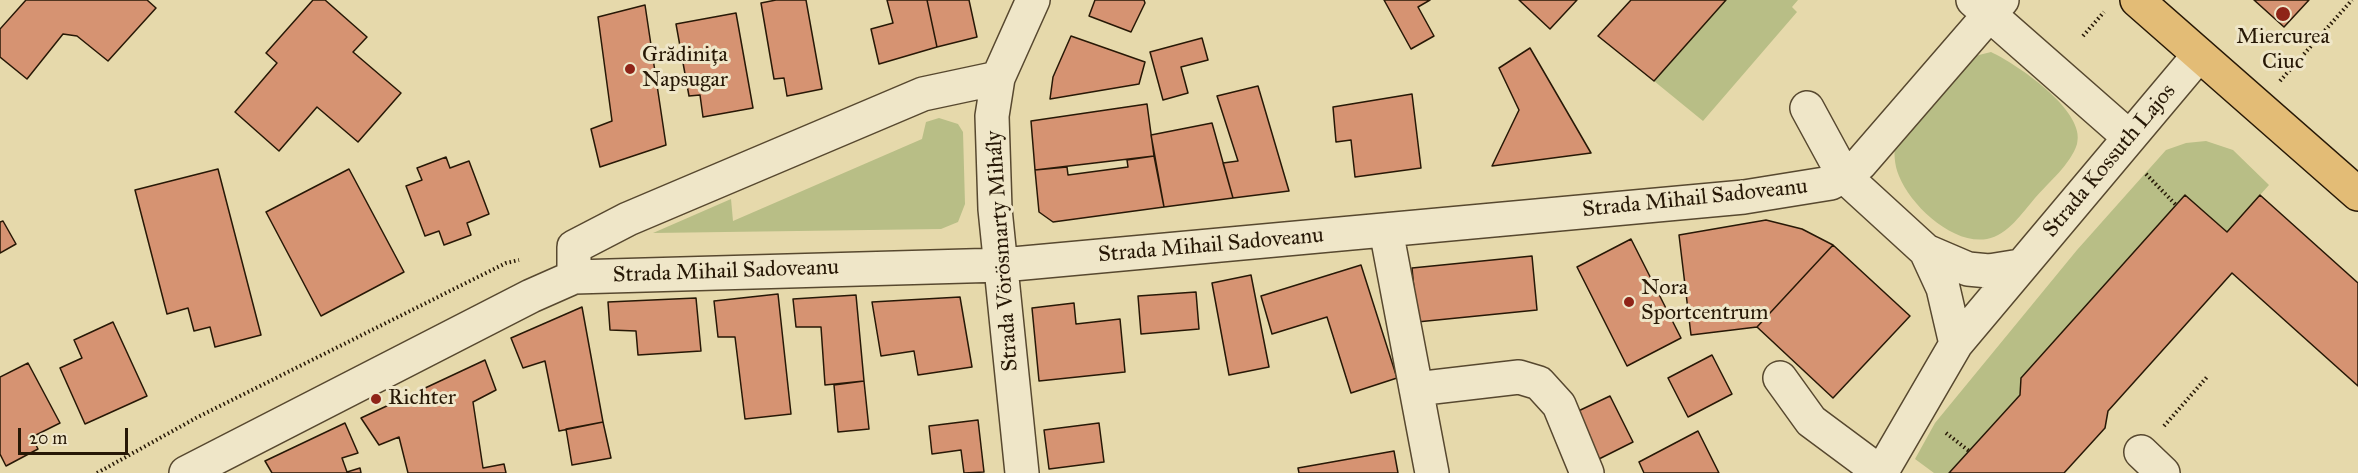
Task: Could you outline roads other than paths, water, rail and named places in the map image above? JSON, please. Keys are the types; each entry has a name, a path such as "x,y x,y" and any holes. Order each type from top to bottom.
{"main road":[{"path":"2122,4 2199,55 2358,194"}],"street":[{"name":"Strada Vörösmarty Mihály","path":"1022,473 995,209 992,116 998,78 1033,0"},
{"path":"1844,176 1860,164 1988,5 2124,143"},
{"name":"Strada Kossuth Lajos","path":"1881,473 1956,344 2199,55"},
{"name":"Strada Mihail Sadoveanu","path":"574,276 574,247 628,219 923,94 998,78"},
{"path":"1807,108 1844,176 1926,251 1968,269 1989,271 2020,266"},
{"name":"Strada Mihail Sadoveanu","path":"186,473 574,276 1002,265 1744,197 1831,183 1844,176"},
{"path":"1386,230 1432,473"},
{"path":"1926,251 1943,288 1956,344"},
{"path":"1416,389 1519,377 1539,383 1559,405 1587,473"},
{"path":"1780,378 1811,421 1881,473"}],"place":[{"name":"Miercurea Ciuc","path":"2283,14"},
{"name":"Grădinița Napsugar","path":"630,69"},
{"name":"Nora Sportcentrum","path":"1629,302"},
{"name":"Richter","path":"376,399"}]}
